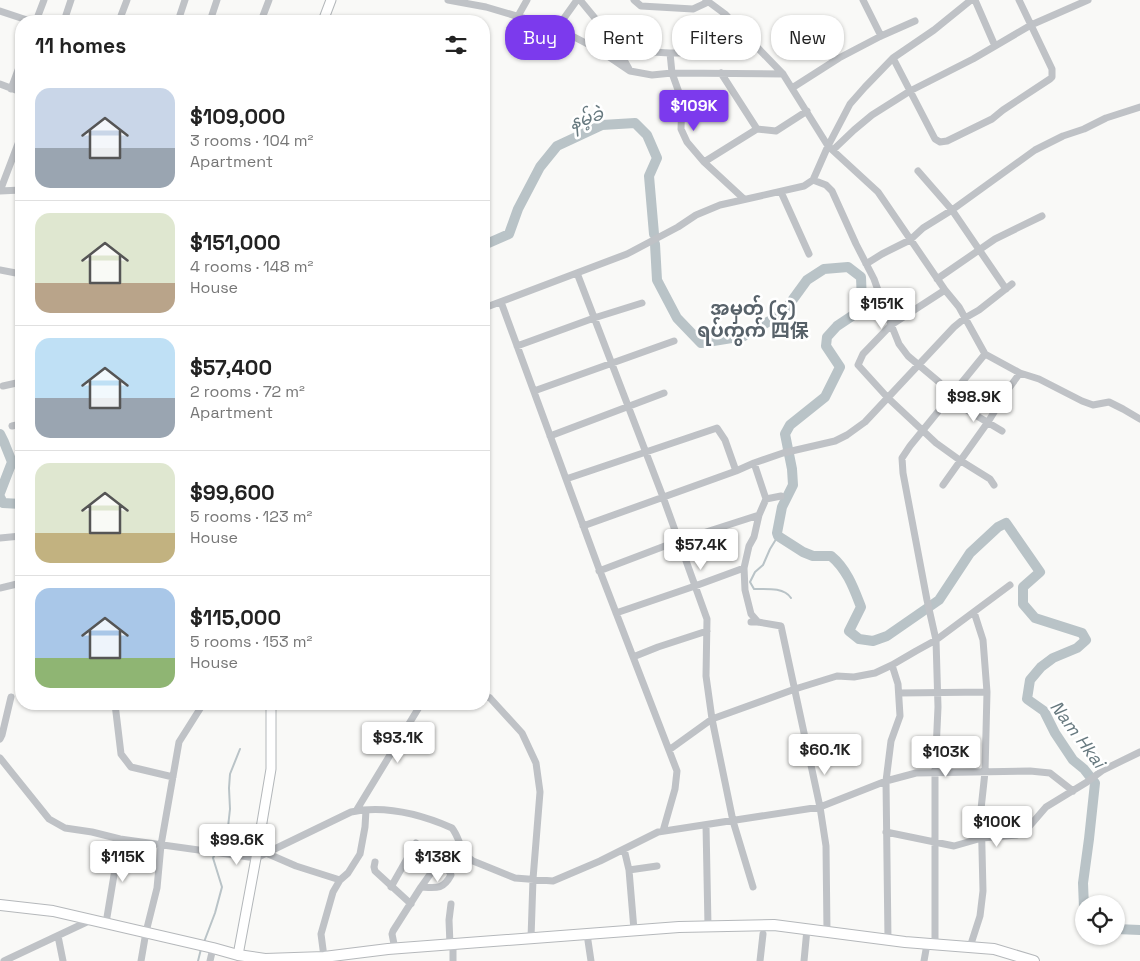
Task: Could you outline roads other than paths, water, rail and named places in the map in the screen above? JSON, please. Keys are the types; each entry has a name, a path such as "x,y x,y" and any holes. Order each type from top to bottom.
{"highway":[{"path":"0,906 53,911 238,955 265,959 289,959 634,930 774,925 888,940 994,949 1034,961"}],"main road":[{"path":"325,15 329,1"},
{"path":"238,955 270,769 271,710"}],"street":[{"path":"38,15 44,0"},
{"path":"66,15 71,0"},
{"path":"121,15 127,0"},
{"path":"180,15 185,0"},
{"path":"212,15 217,0"},
{"path":"264,15 269,0"},
{"path":"448,0 479,3 515,15"},
{"path":"519,15 527,0"},
{"path":"567,15 579,0 613,40 630,71"},
{"path":"634,0 641,6 693,8 707,1 726,15"},
{"path":"863,0 881,36"},
{"path":"490,306 627,254 678,227 696,215 720,205 804,186 813,180 831,148 850,104 865,87 893,58 934,30 971,0"},
{"path":"975,0 995,46"},
{"path":"893,58 935,139 940,142 947,141 992,119 1052,76 1052,70 1019,0"},
{"path":"831,148 872,115 910,91 973,60 1031,25 1088,0"},
{"path":"0,11 15,16"},
{"path":"792,88 839,58 915,21"},
{"path":"575,37 599,50 630,71 652,76 672,73 783,74"},
{"path":"761,51 783,74 831,148 878,192 958,307 985,354 1020,373 1039,379 1066,394 1093,405 1109,402 1140,419"},
{"path":"662,53 670,53 672,73 682,102 681,129 687,142 704,162 744,199"},
{"path":"721,73 756,129"},
{"path":"11,89 15,78"},
{"path":"0,84 15,90"},
{"path":"866,264 910,240 923,228 952,210 1035,150 1106,118 1140,107"},
{"path":"704,162 756,129 776,131 807,112"},
{"path":"15,152 0,191 15,190"},
{"path":"583,526 754,463 835,441 847,435 865,422 954,327 1009,286 980,250 952,210 918,171"},
{"path":"813,180 826,185 832,191 874,279 891,325 908,356 939,382 962,407 1002,430"},
{"path":"781,192 809,254"},
{"path":"937,279 995,239 1042,216"},
{"path":"0,270 15,273"},
{"path":"577,273 663,497 707,619 706,676 712,719 733,821 753,887"},
{"path":"945,290 891,325 863,354 858,365 888,398 922,430 960,461 990,479 994,485"},
{"path":"501,302 599,571 677,771 675,789 663,831"},
{"path":"517,346 594,318 642,304"},
{"path":"534,391 674,341"},
{"path":"924,961 931,944 935,842 935,773 938,707 936,640 926,600 902,473 902,458 922,430 985,354"},
{"path":"943,485 1020,373"},
{"path":"2,386 15,383"},
{"path":"550,436 664,393"},
{"path":"566,479 717,428 725,440 736,471"},
{"path":"754,463 766,499 759,515 754,537 749,546 744,568 745,590 754,622 781,626 820,807 826,846 827,932"},
{"path":"766,499 781,496"},
{"path":"599,571 678,541 759,515"},
{"path":"0,538 15,537"},
{"path":"616,613 744,568"},
{"path":"0,588 15,584"},
{"path":"669,750 712,719 837,676 854,677 875,673 892,666 936,640 1010,585"},
{"path":"970,947 980,916 983,891 981,808 987,692 983,640 974,612"},
{"path":"634,657 707,630"},
{"path":"888,940 886,781 891,741 900,716 898,684 892,666"},
{"path":"899,693 987,692"},
{"path":"0,739 11,697"},
{"path":"490,698 522,733 536,763 540,792 533,879 531,938"},
{"path":"116,710 120,754 131,767 173,777"},
{"path":"141,961 157,888 161,845 179,742 199,710"},
{"path":"356,811 417,710"},
{"path":"886,832 954,846 982,838 1017,835 1027,829 1046,807 1103,770 1140,752"},
{"path":"0,758 49,819 64,828 120,839 256,858 351,812 384,809 401,811 452,828 468,859 515,878 553,881 658,832 820,807 886,781 916,773 1030,771 1050,773 1073,790"},
{"path":"324,956 322,934 333,892 340,880 348,874 360,854 366,810"},
{"path":"706,825 708,926"},
{"path":"106,923 120,839"},
{"path":"391,887 416,843 435,857 439,863 447,867 451,876 443,886 421,888"},
{"path":"624,849 629,870 634,930"},
{"path":"266,853 296,866 340,880"},
{"path":"375,862 375,871 411,904"},
{"path":"395,949 393,931 439,863"},
{"path":"629,870 657,866"},
{"path":"451,904 449,920 453,961"},
{"path":"4,961 92,920"},
{"path":"804,961 807,929"},
{"path":"587,934 591,961"},
{"path":"760,961 763,934"},
{"path":"58,936 63,961"},
{"path":"210,961 213,948"}],"waterway":[{"name":"နမ့်ခဲ","path":"490,242 509,234 518,209 540,167 557,146 602,125 635,123 647,135 657,158 649,176 654,234"},
{"name":"Nam Hkai","path":"655,244 657,280 677,318 701,343 744,336 783,313 807,280 824,269 848,267 861,277 862,303 855,314 837,326 827,337 826,346 840,367 825,397 790,425 785,434 793,485 782,507 778,536 803,552 813,556 831,556 837,561 856,593 861,607 849,631 859,639 873,641 887,636 939,600 970,553 998,527 1006,523 1040,572 1023,587 1023,604 1035,618 1082,633 1086,640 1077,648 1053,658 1041,667 1030,680 1027,699 1044,711 1055,733 1073,760 1084,769 1095,783 1083,883 1083,895"},
{"name":"နမ့်ခဲ","path":"0,434 12,462 0,493"},
{"name":"နမ့်ခဲ","path":"0,497 3,503 15,504"},
{"path":"778,536 763,565 755,572 750,582 754,589 779,590 788,594 791,598"},
{"path":"217,850 228,827 230,774 240,749"},
{"path":"204,942 222,887 213,858 215,854"},
{"name":"Nam Hkai","path":"1125,929 1140,930"},
{"path":"198,961 201,949"}],"district":[{"name":"အမှတ် (၄) ရပ်ကွက် 四保","path":"753,319"}]}
